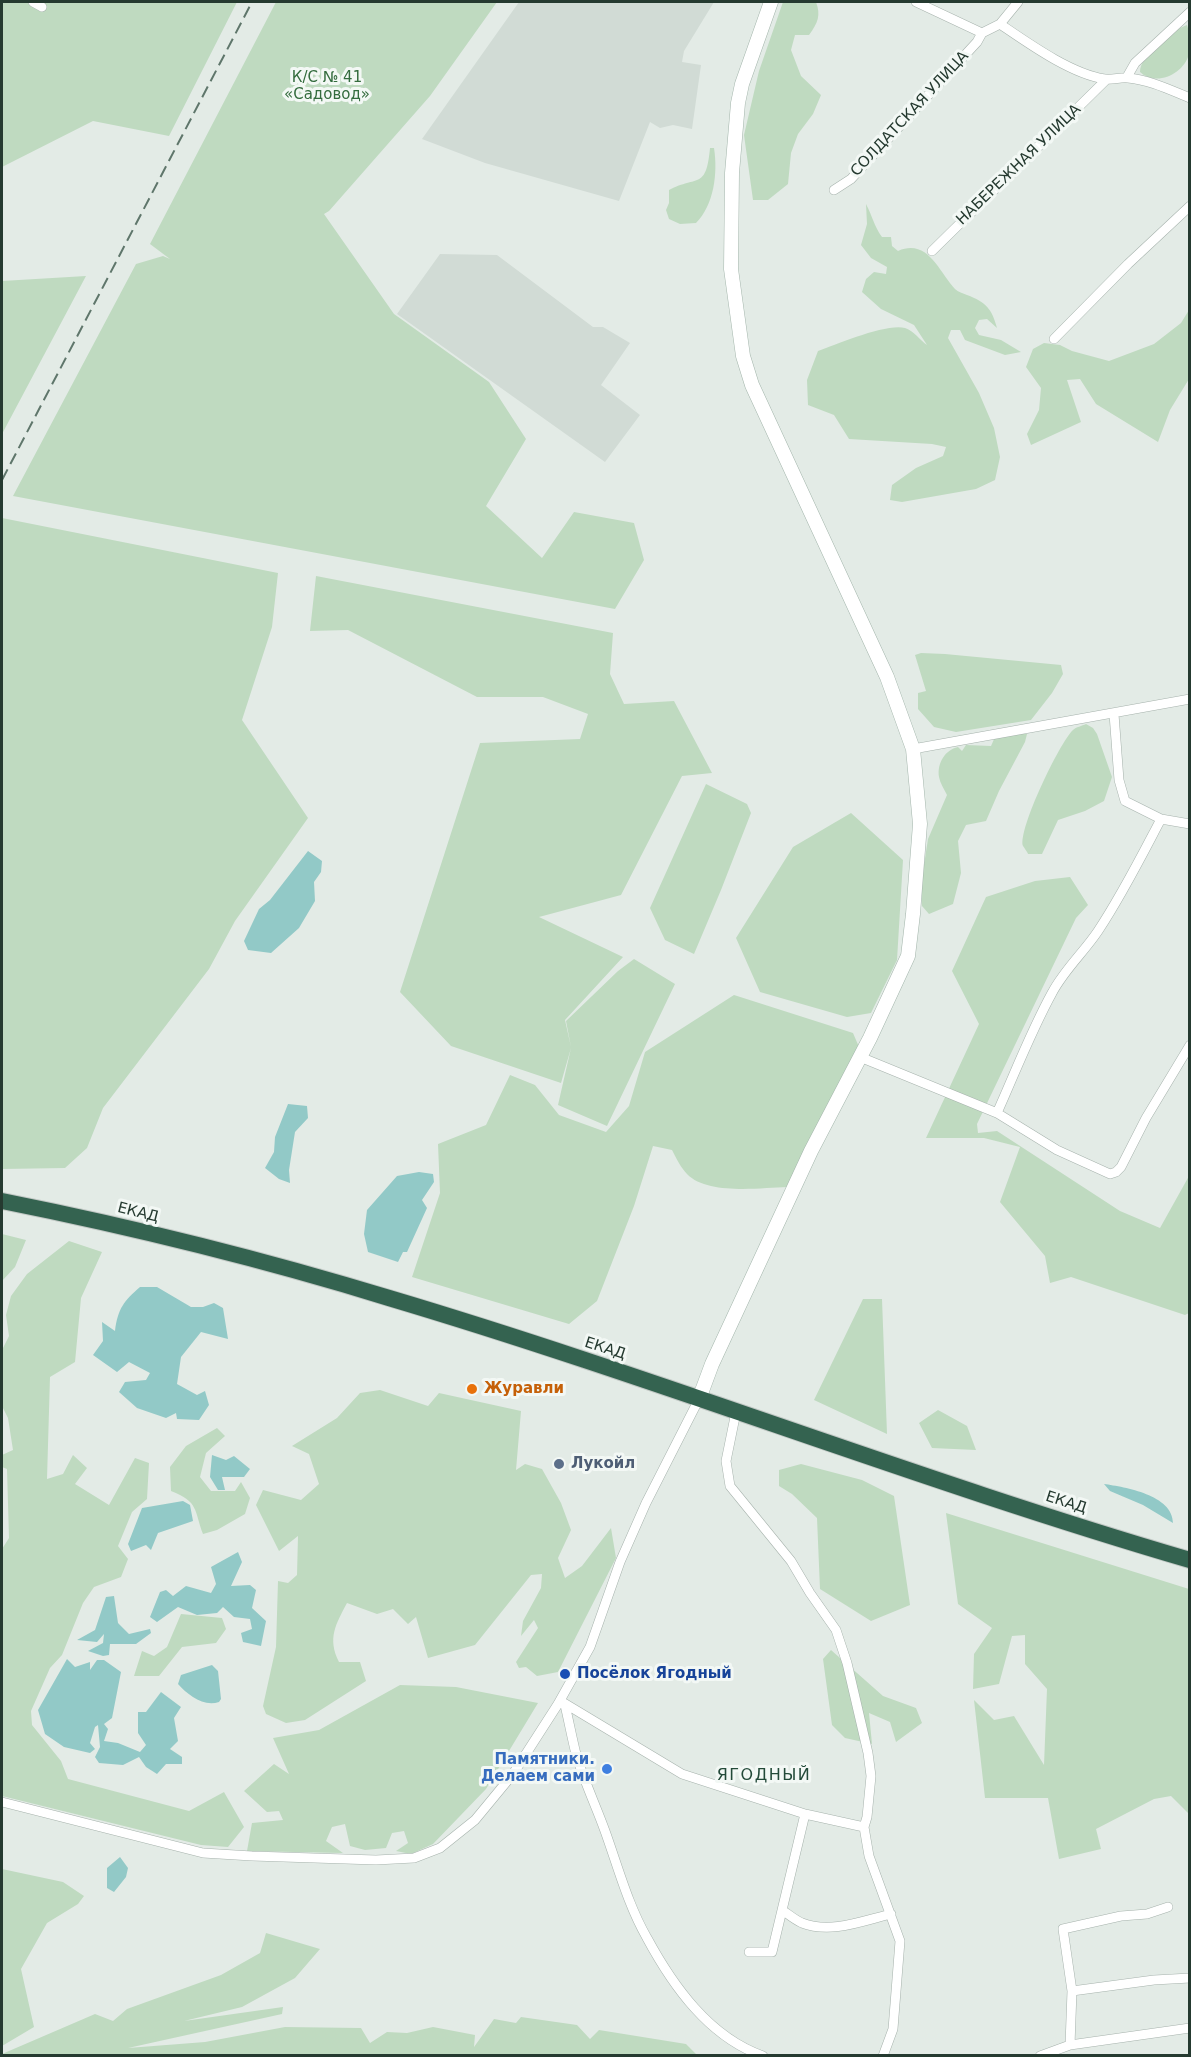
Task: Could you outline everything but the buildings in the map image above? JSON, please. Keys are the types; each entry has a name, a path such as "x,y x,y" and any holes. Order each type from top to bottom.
{"highway":[{"name":"ЕКАД","path":"2,1201 78,1216 231,1254 388,1297 951,1485 1123,1541 1190,1560"}],"street":[{"path":"33,2 42,7"},
{"path":"2,1802 203,1853 252,1856 375,1860 414,1858 440,1848 475,1820 513,1774 563,1702 590,1647 624,1552 646,1503 699,1399 712,1364 811,1151 860,1057 908,956 920,824 913,749 887,677 752,385 743,356 731,269 734,137 742,84 771,2"},
{"path":"916,2 982,33"},
{"name":"СОЛДАТСКАЯ УЛИЦА","path":"834,190 851,179 982,33 999,24 1018,2"},
{"path":"1127,77 1135,63 1190,12"},
{"path":"999,24 1039,51 1085,72 1106,80 1127,77 1155,84 1190,98"},
{"name":"НАБЕРЕЖНАЯ УЛИЦА","path":"932,251 1106,80"},
{"path":"1054,339 1128,264 1190,206"},
{"path":"913,749 1190,699"},
{"path":"1114,714 1119,780 1125,801 1161,819 1190,824"},
{"path":"997,1113 1025,1047 1051,995 1060,979 1098,932 1132,875 1161,819"},
{"path":"860,1057 997,1113 1057,1150 1110,1174 1121,1167 1146,1118 1190,1045"},
{"path":"736,1412 727,1457 730,1486 791,1561 836,1630 847,1663 868,1753 871,1776 864,1827 869,1856 900,1941 893,2029 883,2055"},
{"path":"721,1446 727,1457"},
{"path":"563,1702 682,1774 805,1814 864,1827"},
{"path":"563,1702 576,1755 618,1870 646,1937 690,2002 709,2023 749,2051 763,2055"},
{"path":"749,1952 772,1952 805,1814"},
{"path":"1070,2045 1072,1991 1063,1929 1121,1916 1147,1914 1168,1907"},
{"path":"782,1910 800,1922 816,1927 839,1927 891,1914"},
{"path":"1072,1991 1155,1980 1190,1978"},
{"path":"1040,2055 1070,2045 1190,2028"}],"shaded area":[{"path":"519,2 714,2 684,51 682,62 701,65 692,129 673,125 660,128 650,122 619,201 485,163 422,139"},
{"path":"440,254 497,255 593,327 603,327 630,343 601,385 640,415 605,462 397,314"}],"green space":[{"path":"2,2 237,2 169,136 93,121 2,167"},
{"name":"К/С № 41 «Садовод»","path":"276,2 497,2 430,96 324,214 394,314 489,382 526,439 486,506 542,558 574,512 634,523 644,560 615,609 13,496 136,264 163,256 170,259 150,244"},
{"path":"783,2 816,2 818,19 815,27 809,35 795,35 791,50 801,76 821,95 813,114 798,134 791,153 788,184 768,200 753,200 744,135 759,71"},
{"path":"1187,25 1190,51 1186,61 1176,72 1169,76 1154,78 1140,72 1145,58 1158,44 1173,32"},
{"path":"710,148 714,148 715,178 711,198 702,216 696,223 680,224 669,219 666,210 669,203 669,190 703,176"},
{"path":"866,204 879,233 882,237 891,237 892,246 898,251 908,248 925,253 955,289 979,300 987,307 997,328 987,319 979,320 975,328 979,335 1001,340 1021,352 1005,355 965,340 960,330 951,330 948,338 979,393 994,428 1000,457 995,480 976,489 902,502 890,500 892,485 916,468 943,456 946,447 932,444 849,439 834,415 808,405 807,380 818,351 862,335 897,327 908,329 927,345 914,325 881,309 862,292 866,279 874,272 886,274 887,267 871,258 861,245 867,224"},
{"path":"86,276 2,434 2,281"},
{"path":"1189,310 1189,379 1170,410 1158,442 1096,404 1080,379 1067,380 1081,422 1031,445 1027,434 1039,410 1041,388 1026,367 1033,349 1044,343 1060,345 1072,351 1109,361 1154,344 1181,323"},
{"path":"2,518 278,573 272,627 242,720 308,818 235,921 209,969 103,1108 87,1148 65,1168 2,1169"},
{"path":"316,576 613,633 610,674 624,704 674,701 712,773 682,776 621,895 539,917 623,957 565,1020 571,1047 566,1021 618,971 634,959 675,984 607,1126 558,1105 571,1048 561,1083 451,1046 400,992 480,743 580,739 588,714 543,697 477,697 348,630 310,631"},
{"path":"921,653 1061,665 1063,674 1052,693 1031,720 956,732 934,727 918,709 918,693 926,691 915,655"},
{"path":"1086,724 1097,734 1112,777 1104,801 1085,811 1058,820 1042,854 1028,854 1023,846 1023,837 1041,786 1067,738 1074,729"},
{"path":"1027,734 1025,742 986,821 966,825 958,841 961,873 953,904 929,914 922,906 921,884 928,839 947,795 939,777 939,767 943,758 949,751 958,747 962,751 966,745 991,746 995,737"},
{"path":"706,784 747,804 751,813 694,954 665,940 650,908"},
{"path":"851,813 903,860 897,960 871,1013 847,1017 760,992 736,938 793,847"},
{"path":"1070,877 1088,905 1076,918 977,1124 978,1133 997,1131 1120,1211 1160,1228 1189,1176 1189,1313 1185,1315 1071,1277 1050,1283 1045,1256 1000,1202 1020,1147 984,1138 926,1138 979,1024 952,971 986,897 1035,881"},
{"path":"734,995 853,1033 859,1047 787,1187 734,1189 707,1185 687,1174 672,1150 653,1146 634,1206 597,1301 569,1324 412,1277 440,1193 438,1144 486,1125 510,1075 535,1085 559,1115 606,1132 629,1106 645,1052"},
{"path":"2,1234 26,1240 15,1267 2,1281"},
{"path":"69,1241 102,1252 81,1298 75,1362 50,1377 47,1479 63,1474 73,1455 87,1468 75,1484 109,1505 135,1458 149,1463 147,1499 132,1512 118,1546 128,1559 121,1577 94,1587 83,1603 62,1655 50,1668 31,1711 32,1725 61,1761 68,1779 189,1811 224,1792 244,1827 228,1847 201,1845 2,1796 2,1549 9,1538 7,1469 2,1467 2,1455 13,1450 8,1418 2,1406 2,1350 9,1336 6,1315 11,1296 27,1274"},
{"path":"863,1299 882,1299 887,1434 814,1400"},
{"path":"380,1390 428,1406 439,1393 521,1411 516,1470 525,1464 542,1469 561,1503 571,1530 558,1558 565,1578 582,1566 611,1528 616,1558 558,1672 537,1676 526,1667 519,1668 516,1662 538,1628 534,1620 521,1636 523,1621 541,1588 542,1574 531,1575 475,1645 428,1658 416,1617 408,1624 393,1609 377,1614 347,1603 334,1631 335,1653 339,1662 360,1662 366,1681 305,1720 286,1723 266,1714 263,1706 276,1647 278,1581 288,1583 297,1575 298,1536 279,1551 256,1505 263,1490 301,1500 319,1484 309,1454 292,1446 337,1418 360,1393"},
{"path":"938,1410 967,1426 976,1450 932,1448 919,1423"},
{"path":"217,1428 225,1436 206,1453 200,1477 211,1491 235,1491 241,1482 250,1498 245,1514 217,1530 203,1534 191,1503 171,1491 170,1467 186,1446"},
{"path":"801,1464 862,1480 894,1496 910,1605 871,1621 820,1589 817,1518 792,1494 779,1486 779,1470"},
{"path":"946,1513 1189,1589 1189,1814 1171,1796 1154,1799 1096,1829 1101,1849 1059,1859 1048,1798 985,1798 974,1700 994,1720 1014,1716 1044,1765 1047,1689 1025,1664 1025,1635 1012,1636 999,1684 973,1689 974,1654 992,1628 958,1604"},
{"path":"181,1614 222,1618 226,1629 216,1643 182,1647 159,1676 134,1676 142,1651 154,1656 167,1647"},
{"path":"831,1650 883,1696 916,1708 922,1723 896,1742 890,1722 869,1713 872,1744 845,1738 832,1725 823,1659"},
{"path":"400,1685 456,1687 538,1703 486,1789 433,1844 411,1854 396,1851 408,1843 404,1831 392,1833 386,1848 365,1850 350,1846 345,1824 332,1827 326,1841 343,1853 247,1851 252,1823 283,1820 279,1811 267,1812 244,1791 274,1764 289,1774 273,1738 319,1730"},
{"path":"2,1869 63,1882 84,1896 78,1904 47,1923 21,1969 34,2027 2,2046"},
{"path":"266,1933 320,1949 295,1978 242,2007 184,2021 283,2007 282,2014 128,2048 205,2042 285,2027 361,2028 370,2043 387,2032 407,2033 433,2027 475,2035 474,2047 494,2019 516,2023 521,2017 577,2025 590,2039 599,2030 686,2044 697,2055 2,2055 95,2014 113,2021 127,2009 221,1975 260,1953"}],"water":[{"path":"308,851 322,861 321,872 314,882 315,901 299,928 271,953 248,950 244,941 259,909 270,900"},
{"path":"288,1104 307,1106 308,1118 295,1132 289,1170 290,1183 279,1179 265,1168 274,1152 275,1137"},
{"path":"419,1172 433,1174 434,1182 422,1200 427,1208 407,1252 403,1252 398,1262 368,1252 364,1234 367,1210 397,1176"},
{"path":"140,1287 157,1287 191,1307 203,1307 214,1303 223,1308 228,1339 201,1332 181,1357 177,1384 197,1395 205,1391 209,1405 199,1420 177,1419 176,1413 166,1418 137,1408 119,1392 125,1382 146,1380 150,1373 129,1362 117,1372 93,1355 103,1341 102,1322 115,1331 123,1306"},
{"path":"212,1455 226,1460 234,1456 250,1469 244,1477 222,1477 225,1490 218,1490 210,1477"},
{"path":"1104,1484 1135,1490 1157,1499 1171,1513 1173,1523 1143,1505 1110,1491"},
{"path":"183,1501 190,1505 193,1521 158,1533 151,1550 146,1545 131,1551 128,1544 142,1508"},
{"path":"238,1552 242,1562 231,1586 250,1585 256,1590 252,1608 266,1621 261,1646 243,1642 241,1633 252,1629 250,1619 234,1617 223,1607 217,1613 197,1615 178,1607 157,1622 150,1617 160,1592 166,1590 173,1596 186,1586 211,1593 216,1584 211,1567"},
{"path":"114,1596 118,1623 129,1634 150,1629 151,1633 136,1644 110,1644 109,1655 103,1656 88,1651 103,1643 104,1634 97,1642 77,1640 95,1630 106,1597"},
{"path":"67,1659 75,1667 90,1662 90,1670 97,1660 104,1660 121,1672 112,1718 104,1724 108,1729 104,1741 118,1743 140,1752 146,1745 138,1733 138,1712 146,1712 161,1692 181,1707 174,1718 178,1741 170,1749 182,1757 182,1764 166,1764 157,1774 146,1767 139,1757 123,1765 99,1763 95,1757 100,1747 98,1725 95,1727 90,1743 95,1749 90,1753 64,1747 45,1734 38,1710"},
{"path":"212,1665 218,1671 221,1699 219,1702 202,1701 191,1696 178,1684 181,1675"},
{"path":"120,1857 128,1868 126,1877 114,1892 107,1888 107,1868"}],"railway":[{"path":"2,480 252,2"}],"place":[{"name":"Журавли","path":"472,1389"},
{"name":"Лукойл","path":"559,1464"},
{"name":"Посёлок Ягодный","path":"565,1674"},
{"name":"Памятники. Делаем сами","path":"607,1769"}],"district":[{"name":"ЯГОДНЫЙ","path":"764,1776"}]}
